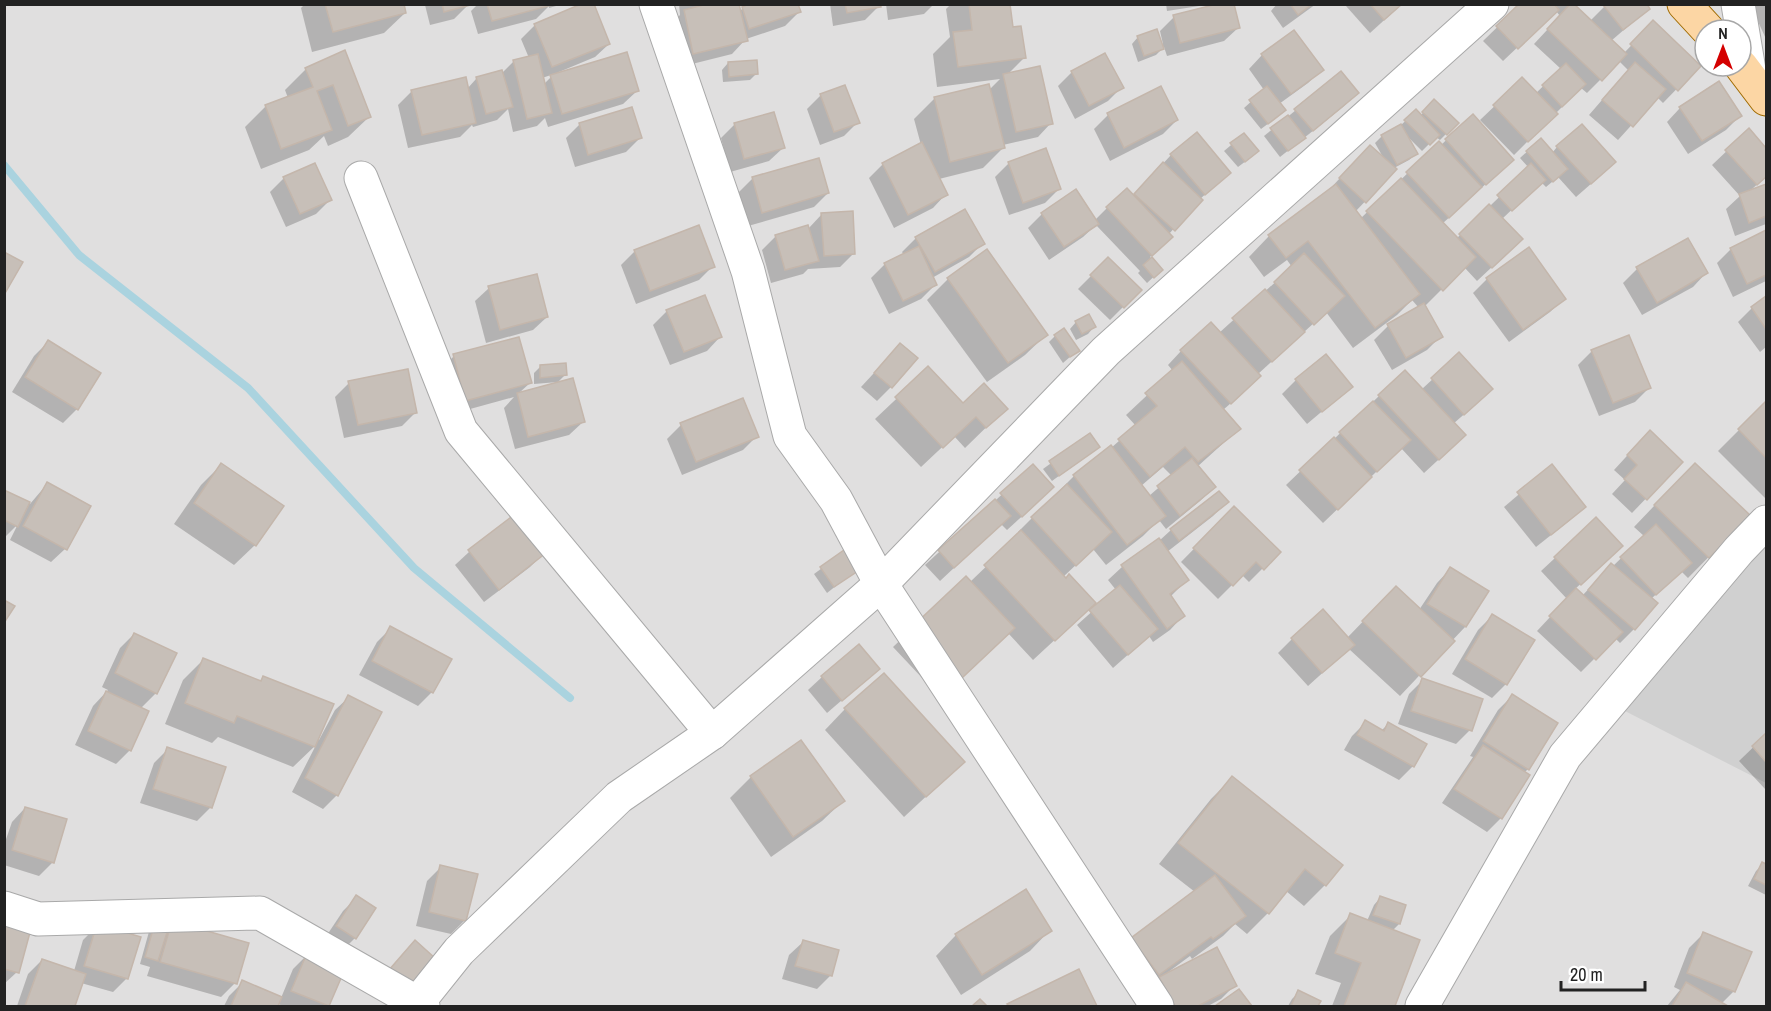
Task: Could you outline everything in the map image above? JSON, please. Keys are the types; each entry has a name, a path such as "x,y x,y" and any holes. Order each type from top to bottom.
{"main road":[{"path":"1684,4 1696,18"}],"street":[{"path":"656,4 748,271 790,436 836,501 881,584 1157,1006"},
{"path":"4,908 38,919 260,913 419,1005 459,951 619,797 711,734 881,584 1106,351 1492,4"},
{"path":"1738,4 1753,80"},
{"path":"361,178 461,431 711,734"},
{"path":"1422,1006 1565,756 1739,549 1767,522"}],"shaded area":[{"path":"5,5 1766,5 1766,1006 5,1006"},
{"path":"1766,544 1766,783 1621,709"}],"building":[{"path":"325,4 404,4 406,13 333,32"},
{"path":"442,4 469,4 470,5 444,12"},
{"path":"487,4 552,4 552,5 492,21"},
{"path":"581,4 594,4 610,44 552,67 534,24"},
{"path":"707,4 739,4 748,41 693,54 684,10"},
{"path":"749,4 798,4 801,12 749,29 742,7"},
{"path":"845,4 880,4 881,7 847,13"},
{"path":"969,4 1010,4 1013,27 1021,26 1026,58 958,67 953,32 972,30"},
{"path":"1217,4 1234,4 1240,28 1180,43 1173,15"},
{"path":"1290,4 1312,4 1298,15"},
{"path":"1370,4 1402,4 1384,20"},
{"path":"1519,4 1554,4 1559,10 1518,49 1496,26"},
{"path":"1570,4 1574,4 1627,54 1602,81 1547,29"},
{"path":"1647,4 1650,9 1623,30 1603,5"},
{"path":"1653,20 1693,58 1693,75 1678,91 1630,44"},
{"path":"1157,29 1164,49 1144,56 1137,36"},
{"path":"1294,30 1324,70 1291,94 1261,54"},
{"path":"345,50 371,117 348,126 333,85 317,91 332,130 281,149 265,105 313,87 305,68"},
{"path":"627,52 639,91 562,114 550,75"},
{"path":"1105,53 1124,88 1089,106 1071,71"},
{"path":"538,54 552,113 527,119 513,60"},
{"path":"757,60 758,74 729,77 728,62"},
{"path":"1635,62 1666,89 1633,127 1602,100"},
{"path":"1566,63 1586,84 1562,107 1542,85"},
{"path":"1040,66 1053,124 1016,132 1003,74"},
{"path":"502,70 513,107 486,114 476,77"},
{"path":"1341,71 1359,93 1313,131 1294,109"},
{"path":"466,77 476,123 422,135 411,90"},
{"path":"1522,77 1558,114 1528,142 1493,105"},
{"path":"1719,81 1742,116 1702,141 1679,107"},
{"path":"989,84 1005,148 950,162 934,97"},
{"path":"845,85 860,123 834,132 820,94"},
{"path":"1161,86 1178,120 1124,148 1107,113"},
{"path":"1267,86 1286,110 1268,124 1249,100"},
{"path":"1434,99 1459,123 1447,135 1422,112"},
{"path":"632,107 642,138 588,155 579,123"},
{"path":"1416,109 1440,135 1430,145 1404,120"},
{"path":"774,112 785,148 744,159 734,123"},
{"path":"1473,114 1514,160 1486,185 1445,139"},
{"path":"1288,115 1306,138 1288,151 1270,128"},
{"path":"1401,124 1418,154 1397,165 1381,135"},
{"path":"1582,124 1616,162 1591,184 1556,146"},
{"path":"1749,128 1766,148 1766,177 1757,185 1725,150"},
{"path":"1197,132 1231,173 1205,195 1170,154"},
{"path":"1244,133 1259,151 1245,162 1230,143"},
{"path":"1541,138 1568,169 1553,182 1526,151"},
{"path":"1439,141 1482,187 1449,218 1406,172"},
{"path":"922,142 948,195 908,215 882,163"},
{"path":"1370,145 1397,169 1366,203 1339,178"},
{"path":"1046,148 1061,189 1023,203 1008,162"},
{"path":"819,158 829,193 762,213 752,177"},
{"path":"1163,162 1203,200 1175,231 1134,194"},
{"path":"315,163 332,200 300,214 283,177"},
{"path":"1531,163 1546,180 1512,211 1497,195"},
{"path":"1401,178 1476,257 1443,291 1366,211"},
{"path":"1336,184 1420,294 1375,328 1308,241 1286,258 1268,235"},
{"path":"1766,184 1766,216 1749,223 1739,194"},
{"path":"1127,188 1173,237 1152,256 1106,207"},
{"path":"1076,189 1099,224 1064,247 1041,213"},
{"path":"1489,204 1523,239 1492,268 1459,234"},
{"path":"965,209 985,244 935,272 915,237"},
{"path":"853,211 855,254 824,256 821,213"},
{"path":"699,225 715,267 650,291 634,250"},
{"path":"808,225 819,261 785,270 775,235"},
{"path":"1766,230 1766,275 1747,284 1730,248"},
{"path":"1688,238 1708,273 1657,303 1636,267"},
{"path":"919,246 937,285 903,301 884,263"},
{"path":"1529,247 1566,299 1523,330 1486,278"},
{"path":"987,249 1048,335 1008,363 947,278"},
{"path":"4,252 23,262 4,295"},
{"path":"1304,253 1345,296 1314,325 1274,282"},
{"path":"1108,257 1142,290 1124,308 1090,275"},
{"path":"1152,257 1163,270 1154,278 1143,265"},
{"path":"537,274 548,317 500,330 488,286"},
{"path":"1265,289 1305,332 1272,362 1232,318"},
{"path":"705,295 722,337 684,352 666,310"},
{"path":"1766,296 1766,329 1751,307"},
{"path":"1424,303 1443,337 1406,358 1387,324"},
{"path":"1089,314 1096,327 1082,334 1075,321"},
{"path":"1211,322 1261,376 1231,404 1180,350"},
{"path":"1064,328 1080,351 1070,357 1054,335"},
{"path":"1629,335 1651,388 1613,403 1591,350"},
{"path":"519,337 532,383 465,401 453,354"},
{"path":"48,340 101,373 78,410 25,377"},
{"path":"900,343 918,358 892,388 874,373"},
{"path":"1459,352 1493,389 1464,415 1431,378"},
{"path":"1326,354 1353,387 1322,412 1295,379"},
{"path":"1182,361 1241,429 1198,462 1185,447 1150,477 1118,439 1157,406 1145,393"},
{"path":"566,363 567,375 540,378 540,365"},
{"path":"928,366 963,403 984,383 1008,409 986,428 976,417 943,448 895,397"},
{"path":"408,369 417,413 358,425 348,381"},
{"path":"1405,370 1466,435 1439,460 1378,395"},
{"path":"573,378 585,422 528,437 517,393"},
{"path":"743,398 759,437 696,462 680,423"},
{"path":"1373,401 1411,440 1377,472 1339,432"},
{"path":"1766,401 1766,458 1738,429"},
{"path":"1650,430 1683,462 1647,500 1624,479 1637,465 1627,455"},
{"path":"1090,433 1100,447 1059,476 1049,461"},
{"path":"1334,437 1372,477 1338,510 1299,470"},
{"path":"1111,445 1166,516 1127,545 1073,475"},
{"path":"1192,458 1216,487 1180,516 1157,486"},
{"path":"221,463 284,506 256,546 194,503"},
{"path":"1695,463 1751,516 1709,558 1654,505"},
{"path":"1033,464 1054,487 1022,517 1000,493"},
{"path":"1552,464 1586,507 1551,535 1517,492"},
{"path":"47,482 91,506 67,550 23,526"},
{"path":"1067,484 1112,532 1076,566 1031,517"},
{"path":"4,490 30,502 18,527 4,520"},
{"path":"1219,491 1229,502 1179,541 1170,529"},
{"path":"995,499 1011,516 954,568 938,550"},
{"path":"1234,506 1281,552 1264,570 1256,562 1233,586 1193,548"},
{"path":"515,514 546,553 499,590 468,550"},
{"path":"1596,517 1623,546 1581,585 1554,557"},
{"path":"1656,524 1692,563 1656,595 1620,557"},
{"path":"1021,530 1066,578 1069,574 1096,603 1055,641 984,565"},
{"path":"1159,538 1189,580 1170,594 1185,616 1167,629 1121,565"},
{"path":"844,550 858,571 834,587 820,567"},
{"path":"1611,563 1658,603 1635,630 1588,590"},
{"path":"1450,567 1489,591 1466,627 1427,604"},
{"path":"966,576 1015,628 962,678 913,626"},
{"path":"1120,585 1158,629 1128,655 1089,610"},
{"path":"1396,586 1455,641 1421,677 1362,621"},
{"path":"1576,588 1623,632 1596,660 1549,616"},
{"path":"4,600 15,606 4,623"},
{"path":"1323,609 1355,645 1322,673 1291,638"},
{"path":"1492,614 1535,640 1507,685 1465,659"},
{"path":"390,626 452,659 433,693 372,661"},
{"path":"134,633 177,653 157,694 115,673"},
{"path":"859,644 880,669 842,701 821,676"},
{"path":"203,658 261,681 263,676 334,704 315,747 237,716 234,723 185,703"},
{"path":"884,673 965,762 926,797 844,708"},
{"path":"1422,678 1483,699 1472,731 1411,711"},
{"path":"106,691 149,711 131,751 88,731"},
{"path":"1512,694 1558,723 1529,770 1483,741"},
{"path":"348,695 382,712 338,796 305,778"},
{"path":"1365,720 1384,731 1388,722 1427,744 1414,767 1357,735"},
{"path":"1766,733 1766,762 1752,746"},
{"path":"801,740 845,801 793,837 750,776"},
{"path":"1483,745 1530,775 1502,819 1454,789"},
{"path":"167,747 226,767 212,808 153,789"},
{"path":"1232,776 1343,865 1326,886 1305,869 1269,914 1178,843"},
{"path":"25,807 67,819 54,863 12,850"},
{"path":"1762,862 1766,864 1766,885 1754,879"},
{"path":"440,865 478,874 466,921 429,912"},
{"path":"1215,875 1246,916 1213,939 1211,937 1159,975 1131,938"},
{"path":"1026,889 1052,931 982,975 955,934"},
{"path":"356,895 376,908 356,939 336,926"},
{"path":"1380,896 1406,905 1400,924 1373,915"},
{"path":"1350,913 1420,940 1395,1006 1344,1006 1361,963 1335,953"},
{"path":"4,917 32,925 19,973 4,969"},
{"path":"156,919 170,923 158,961 145,957"},
{"path":"172,921 249,943 237,984 160,962"},
{"path":"97,924 141,937 128,979 84,966"},
{"path":"1703,932 1752,952 1735,992 1687,973"},
{"path":"415,940 436,959 410,988 389,970"},
{"path":"803,940 839,950 832,976 795,966"},
{"path":"1217,947 1237,986 1198,1006 1175,1006 1159,977"},
{"path":"307,953 345,969 329,1006 291,991"},
{"path":"42,959 86,974 75,1006 25,1006"},
{"path":"1079,969 1097,1006 1009,1006 1007,1004"},
{"path":"242,980 282,997 278,1006 231,1006"},
{"path":"1686,982 1728,1006 1672,1006"},
{"path":"1239,989 1252,1006 1215,1006"},
{"path":"1298,990 1321,1001 1318,1006 1291,1006"},
{"path":"980,999 987,1006 972,1006"}],"waterway":[{"path":"4,165 79,255 248,388 414,568 570,698"}]}
